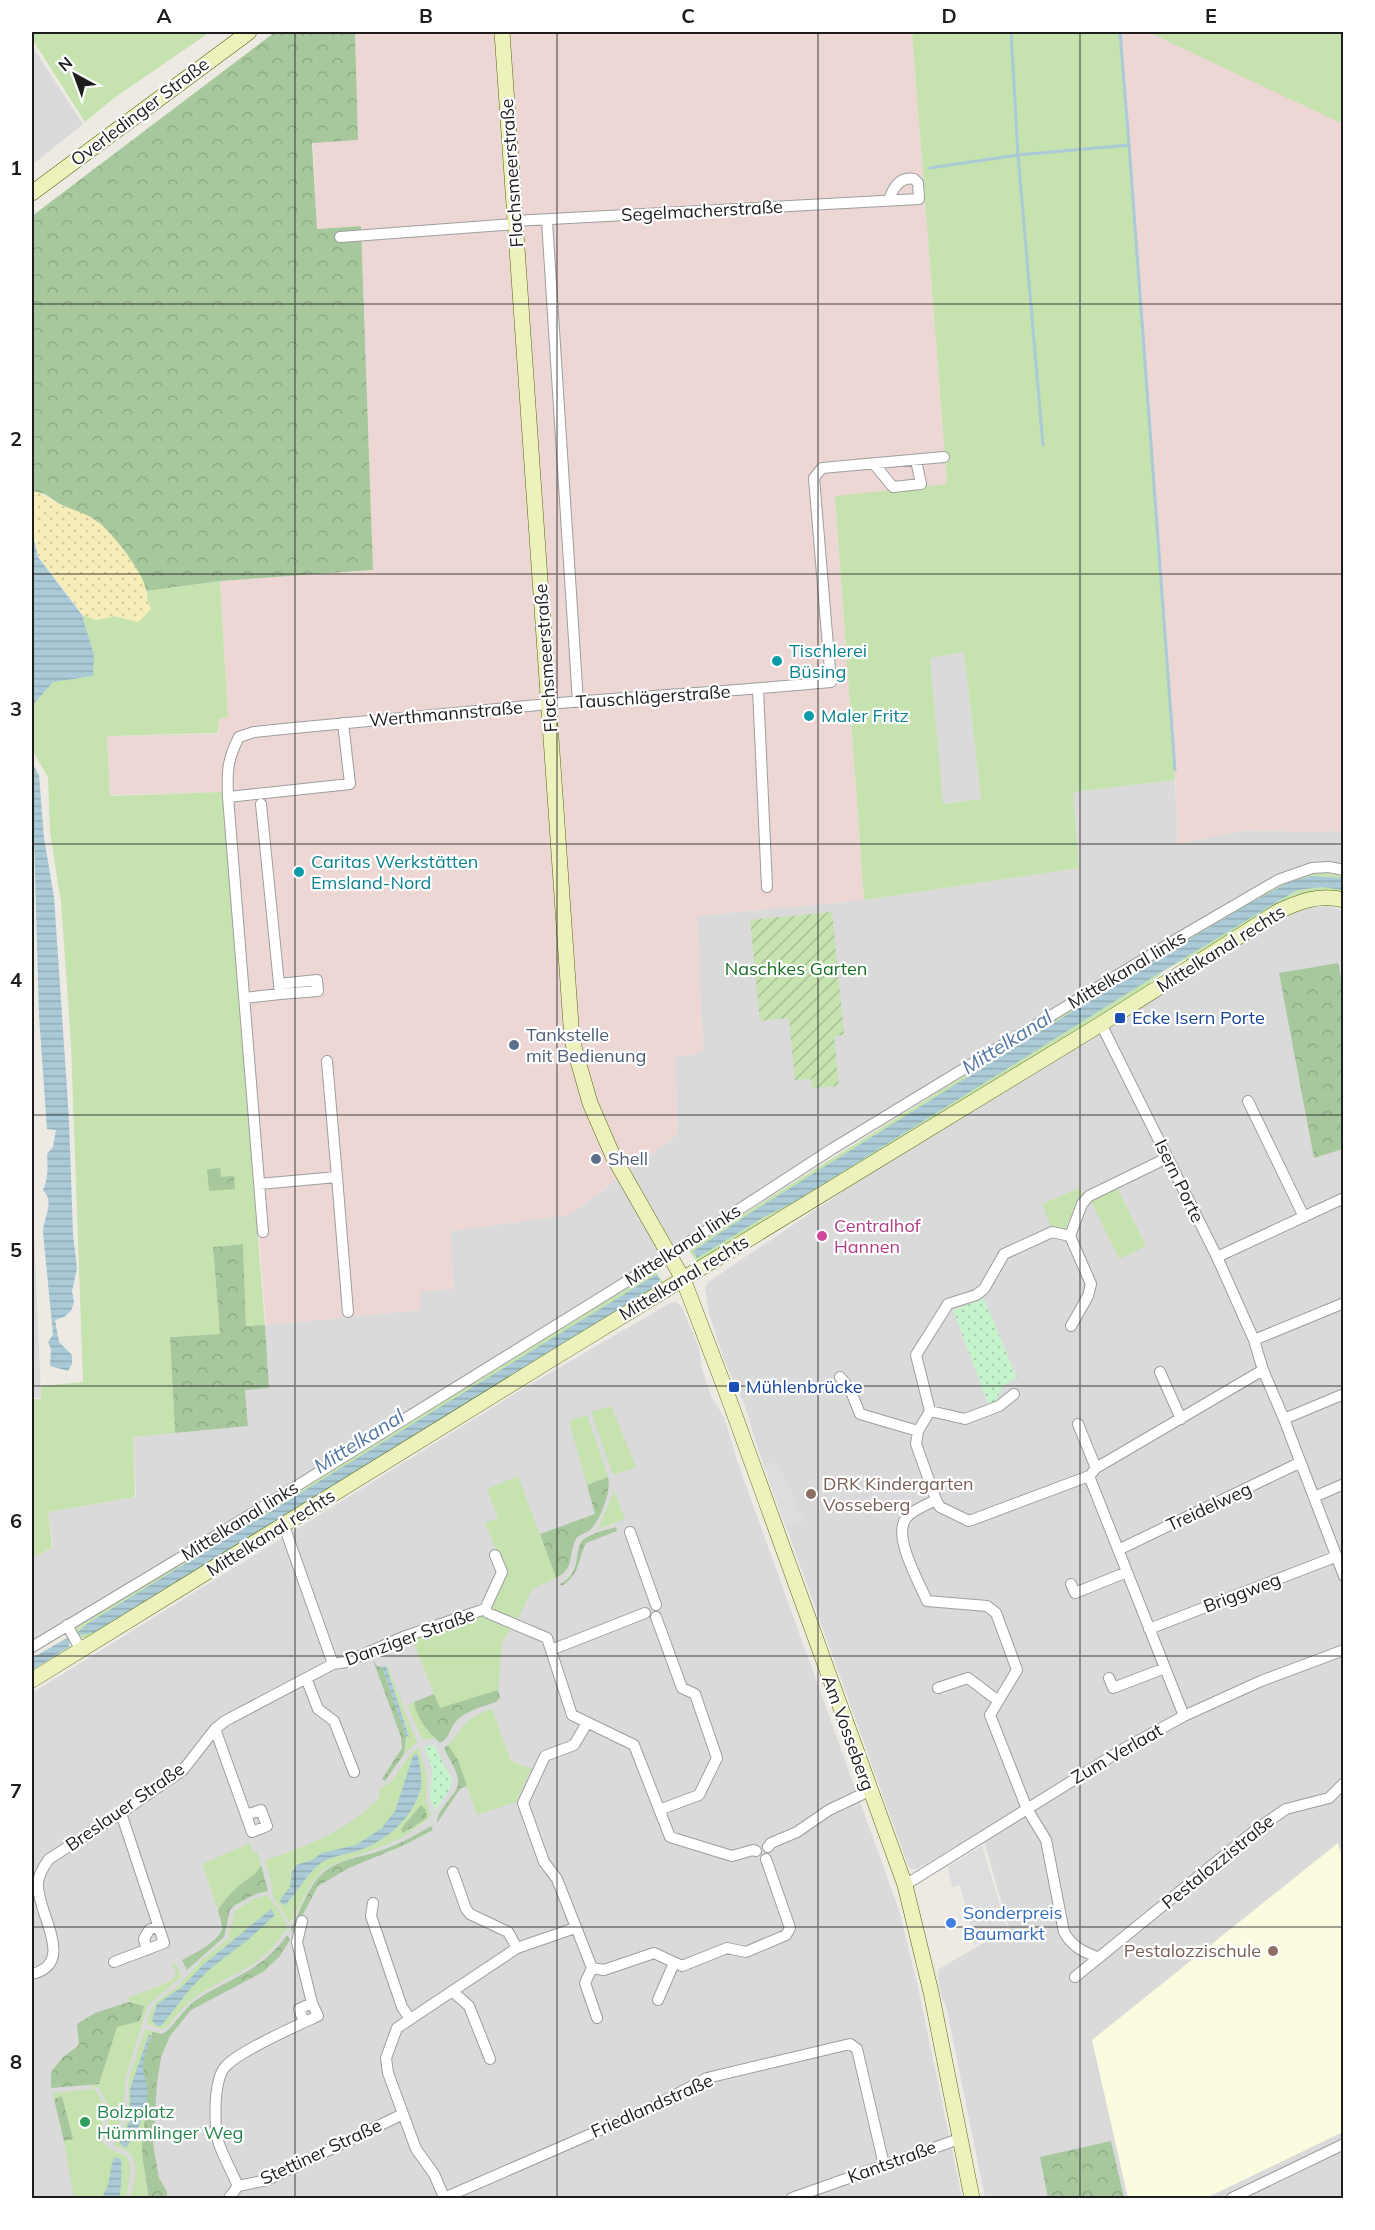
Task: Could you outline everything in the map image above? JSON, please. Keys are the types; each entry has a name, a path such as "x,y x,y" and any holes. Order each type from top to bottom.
{"street":[{"name":"Overledinger Straße","path":"32,193 249,32"},
{"name":"Flachsmeerstraße","path":"502,32 572,1040 590,1103 613,1156 676,1266"},
{"name":"Segelmacherstraße","path":"340,237 547,220 889,200"},
{"name":"Flachsmeerstraße","path":"547,220 578,702"},
{"name":"Tauschlägerstraße","path":"549,704 831,682 814,478 822,468 944,457"},
{"path":"874,464 893,487 921,484 916,460"},
{"path":"758,689 767,887"},
{"name":"Werthmannstraße","path":"343,723 350,784 228,797 227,771 230,755 239,737 254,732 343,723 549,704"},
{"path":"228,797 263,1232"},
{"path":"244,998 279,989 261,804"},
{"name":"Mittelkanal links","path":"32,1647 676,1266 832,1149 1278,880 1312,868 1329,867 1344,870"},
{"name":"Mittelkanal rechts","path":"32,1680 284,1526 676,1266 1101,1024 1279,911 1302,900 1321,897 1344,900"},
{"name":"Isern Porte","path":"1101,1024 1216,1257 1254,1340 1263,1370 1344,1576"},
{"path":"327,1061 348,1312"},
{"path":"1248,1101 1304,1217"},
{"path":"1071,1326 1088,1296 1091,1284 1070,1236 1082,1203 1089,1196 1167,1158"},
{"path":"260,1184 337,1177"},
{"path":"1216,1257 1344,1198"},
{"path":"1070,1236 1052,1232 1004,1254 984,1289 976,1295 948,1304 916,1355 930,1410 918,1431 915,1444 940,1507 969,1521 1092,1472 1263,1370"},
{"name":"Am Vosseberg","path":"676,1266 729,1401 905,1885 932,1992 972,2199"},
{"path":"1254,1340 1344,1303"},
{"path":"1160,1372 1181,1419"},
{"path":"840,1377 850,1389 860,1414 918,1431"},
{"path":"930,1410 965,1419 999,1406 1014,1394"},
{"path":"1284,1419 1344,1394"},
{"path":"1078,1424 1118,1550 1184,1716"},
{"name":"Treidelweg","path":"1118,1550 1299,1463"},
{"path":"1314,1497 1344,1484"},
{"path":"936,1500 906,1517 901,1526 901,1540 927,1601 987,1606 996,1613 1017,1670 990,1715 1027,1809 1046,1840 1064,1932 1068,1941 1079,1950 1099,1958"},
{"path":"284,1526 333,1664"},
{"path":"630,1532 659,1610 656,1617 682,1688 695,1694 717,1758 699,1794 659,1810"},
{"name":"Danziger Straße","path":"333,1664 346,1662 403,1637 485,1609 502,1572 495,1555"},
{"name":"Briggweg","path":"1149,1629 1335,1557"},
{"path":"1071,1584 1075,1593 1127,1572"},
{"path":"645,1613 646,1606 656,1605"},
{"name":"Danziger Straße","path":"485,1609 488,1613 547,1638 572,1715 634,1745 670,1837 732,1856 756,1851"},
{"path":"645,1613 648,1617 656,1617"},
{"path":"551,1650 645,1613"},
{"path":"68,1625 81,1650"},
{"name":"Zum Verlaat","path":"905,1885 1125,1748 1184,1716 1261,1681 1344,1650"},
{"name":"Breslauer Straße","path":"32,1974 49,1966 55,1952 38,1885 41,1870 49,1859 183,1770 225,1720 333,1664"},
{"path":"1109,1678 1113,1688 1165,1668"},
{"path":"306,1678 318,1709 334,1721 354,1772"},
{"path":"938,1689 968,1678 997,1700"},
{"path":"587,1723 574,1745 545,1756 523,1803 544,1862 557,1879 592,1968 585,1983 597,2018"},
{"path":"215,1730 246,1815"},
{"name":"Pestalozzistraße","path":"1075,1977 1258,1828 1286,1809 1329,1798 1344,1783"},
{"path":"768,1847 771,1843 797,1832 829,1810 869,1791"},
{"path":"114,1962 164,1943 121,1813"},
{"path":"766,1859 759,1857 756,1851 761,1845 768,1847"},
{"path":"766,1859 770,1854 768,1847"},
{"path":"592,1968 604,1970 654,1953 682,1966 727,1948 746,1952 786,1935 790,1928 766,1859"},
{"path":"453,1872 466,1909 470,1914 508,1932 517,1948"},
{"path":"373,1904 371,1917 402,2007 410,2019"},
{"name":"Stettiner Straße","path":"237,2186 219,2142 216,2110 219,2081 224,2068 236,2058 318,2016 312,2003 297,1942 302,1921"},
{"path":"147,1950 144,1939 150,1930 158,1926"},
{"path":"444,2198 434,2174 416,2149 388,2073 386,2058 397,2028 517,1948 575,1928"},
{"path":"658,2000 674,1963"},
{"path":"452,1991 469,2006 490,2059"},
{"name":"Friedlandstraße","path":"444,2198 653,2107 707,2078 850,2044 857,2049 884,2165"},
{"name":"Stettiner Straße","path":"229,2199 237,2186 267,2180 403,2114"},
{"name":"Kantstraße","path":"792,2199 959,2139"},
{"path":"1232,2199 1344,2144"}],"shaded area":[{"path":"355,32 912,32 947,485 835,497 864,900 697,916 703,1052 675,1057 678,1134 569,1215 450,1231 454,1289 421,1291 421,1310 266,1325 223,792 110,795 107,736 219,734 219,719 228,717 220,581 373,570 361,226 317,229 313,142 358,139"},
{"path":"1120,32 1149,32 1343,123 1343,831 1247,830 1178,844 1175,770"},
{"path":"32,46 83,124 32,165"},
{"path":"964,652 981,799 942,804 930,658"},
{"path":"1175,780 1178,844 1247,830 1343,831 1343,870 1329,867 1278,880 674,1246 630,1170 678,1134 675,1057 703,1052 697,916 864,900 1079,868 1073,792"},
{"path":"1329,905 1343,912 1343,2198 985,2198 938,1977 939,1969 1009,1928 981,1831 916,1870 909,1868 757,1446 745,1406 724,1360 709,1313 705,1288 708,1282 897,1155 1293,913"},
{"path":"618,1179 662,1254 32,1643 32,1558 53,1548 48,1512 136,1497 133,1437 248,1426 245,1389 269,1388 265,1325 421,1310 421,1291 454,1288 450,1231 569,1215"},
{"path":"32,1183 41,1398 32,1398"},
{"path":"676,1302 682,1307 699,1348 702,1369 711,1396 724,1417 739,1466 899,1910 918,1987 962,2198 32,2198 32,1693 516,1393 670,1303"},
{"path":"777,1461 805,1522 786,1528 764,1466"},
{"name":"Pestalozzischule","path":"1338,1843 1344,1863 1343,2132 1206,2198 1128,2198 1092,2040"},
{"path":"982,1846 1007,1928 975,1945 960,1885 952,1887 948,1867"}],"green space":[{"path":"32,32 210,32 114,98 85,122 32,39"},
{"path":"275,32 355,32 358,140 312,143 317,229 361,226 373,570 220,581 147,591 127,554 100,523 58,503 45,494 32,491 32,216"},
{"path":"912,32 1120,32 1175,780 1073,792 1079,868 864,900 835,496 947,484","holes":["964,652 981,799 943,804 930,658"]},
{"path":"1148,32 1343,32 1343,124 1165,40"},
{"path":"220,581 228,717 219,719 218,733 107,736 110,796 222,792 265,1325 246,1326 243,1244 213,1247 220,1334 170,1337 175,1433 133,1437 135,1497 48,1512 52,1548 32,1558 32,1399 41,1399 41,1386 83,1382 71,1043 61,902 50,832 48,777 32,750 32,706 53,682 94,655 82,615 97,620 114,616 138,622 151,609 147,591"},
{"path":"1313,873 1343,876 1343,895 1304,893 1290,898 1187,962 1185,959 1160,973 1150,982 1151,984 824,1188 697,1262 688,1249 1183,938 1287,881"},
{"name":"Naschkes Garten","path":"832,912 844,1035 834,1036 839,1086 812,1088 811,1079 795,1080 789,1018 760,1021 750,920"},
{"path":"1338,963 1344,994 1343,1149 1314,1158 1279,973"},
{"path":"220,1168 221,1177 234,1176 235,1189 209,1191 207,1170"},
{"path":"1079,1188 1083,1194 1077,1200 1065,1230 1052,1229 1042,1204"},
{"path":"1117,1188 1146,1246 1119,1259 1091,1201"},
{"path":"243,1244 246,1326 265,1325 269,1388 245,1390 248,1426 175,1433 170,1337 220,1334 213,1247"},
{"path":"655,1271 663,1282 659,1286 87,1639 77,1637 75,1629 79,1624"},
{"path":"984,1299 1017,1378 1002,1386 996,1403 989,1406 953,1310"},
{"path":"611,1406 636,1467 613,1475 591,1412"},
{"path":"587,1415 608,1477 587,1485 569,1421"},
{"path":"518,1476 556,1578 532,1589 517,1621 492,1610 491,1605 505,1573 485,1523 498,1518 487,1489"},
{"path":"608,1477 607,1497 598,1520 590,1530 576,1539 569,1566 556,1578 540,1534 595,1514 587,1485"},
{"path":"614,1491 625,1519 598,1529"},
{"path":"616,1527 617,1531 586,1543 576,1571 562,1586 560,1584 567,1579 575,1567 584,1539"},
{"path":"479,1614 511,1628 502,1643 498,1690 440,1709 412,1639"},
{"path":"373,1660 377,1666 382,1667 406,1736 404,1754 385,1781 382,1779 402,1748 401,1737"},
{"path":"387,1665 417,1742 404,1754 406,1736 409,1737 389,1681"},
{"path":"498,1690 500,1698 496,1702 462,1716 440,1743 427,1729 415,1708 414,1702 434,1694 440,1708"},
{"path":"414,1702 422,1722 435,1739 422,1739 407,1705"},
{"path":"492,1709 511,1761 532,1767 516,1802 477,1815 458,1760 448,1745 466,1723 475,1716"},
{"path":"434,1745 452,1780 449,1790 436,1810 430,1800 432,1768 424,1747"},
{"path":"448,1745 458,1760 467,1786 460,1789 437,1823 438,1817 458,1785 456,1772 444,1748"},
{"path":"419,1748 427,1778 426,1802 430,1817 405,1836 325,1868 312,1883 290,1923 273,1897 265,1860 311,1843 354,1819 379,1798 380,1788 396,1776 408,1757"},
{"path":"421,1805 426,1810 427,1818 403,1833 401,1829"},
{"path":"431,1826 433,1830 402,1846 349,1868 318,1886 293,1933 291,1929 305,1899 314,1883 324,1872 345,1861 397,1844"},
{"path":"250,1843 252,1852 257,1851 261,1865 255,1874 231,1893 218,1910 202,1864"},
{"path":"261,1865 268,1891 256,1894 235,1905 230,1910 224,1937 187,1970 182,1960 205,1947 220,1934 222,1927 218,1910 231,1893 255,1874"},
{"path":"267,1895 283,1916 287,1929 273,1947 255,1963 197,1995 166,2028 161,2029 148,2024 148,2017 156,2002 176,1988 203,1959 228,1939 235,1911 253,1899"},
{"path":"287,1935 290,1940 279,1957 263,1972 191,2010 170,2036 161,2057 153,2144 159,2178 167,2192 167,2198 148,2198 142,2147 147,2092 143,2064 153,2032 162,2034 167,2031 196,2000 256,1966 267,1958"},
{"path":"172,1963 176,1964 181,1977 148,2005 125,2079 124,2112 108,2142 104,2135 108,2106 99,2088 88,2086 99,2084 117,2026 140,2021 144,2006 129,2002 128,1998 174,1978 176,1973"},
{"path":"129,2002 144,2006 140,2021 117,2027 99,2084 51,2088 51,2072 63,2057 79,2045 77,2024 95,2013"},
{"path":"145,2029 162,2034 147,2085 145,2108 142,2148 148,2198 129,2198 134,2181 134,2162 128,2152 115,2146 114,2143 127,2120 129,2077"},
{"path":"94,2089 105,2109 101,2140 129,2161 128,2187 124,2198 74,2198 64,2141 73,2139 62,2097 54,2099 53,2093"},
{"path":"62,2096 73,2139 64,2141 54,2099"},
{"path":"1111,2141 1124,2198 1048,2198 1040,2157"}],"sand":[{"path":"32,491 91,517 117,541 142,578 151,609 138,622 114,616 97,620 83,615 39,557 32,529"}],"water":[{"path":"32,531 38,557 82,615 94,655 93,676 53,682 32,706"},
{"path":"32,763 39,775 44,838 54,897 69,1119 73,1234 77,1268 71,1311 55,1320 59,1342 72,1355 72,1364 68,1371 50,1366 51,1349 48,1342 53,1335 43,1232 49,1204 43,1190 47,1178 47,1154 53,1147 56,1130 47,1129 39,1016"},
{"path":"1312,876 1343,878 1343,890 1322,887 1297,890 1158,974 796,1201 764,1217 697,1258 693,1251 752,1212 1161,956 1289,882"},
{"path":"657,1274 660,1280 650,1290 601,1323 93,1633 78,1635 77,1633 87,1624"},
{"path":"69,1637 69,1647 32,1670 32,1658"},
{"path":"386,1666 409,1737 406,1736 382,1667"},
{"path":"417,1753 421,1774 420,1789 415,1804 403,1821 387,1835 369,1846 321,1863 310,1873 285,1905 281,1903 280,1900 290,1887 292,1872 296,1865 312,1860 322,1853 356,1845 382,1828 395,1811 413,1756"},
{"path":"271,1909 275,1915 249,1939 211,1968 190,1989 161,2026 157,2026 152,2020 157,2004 182,1987 203,1965"},
{"path":"149,2034 151,2035 143,2067 147,2086 147,2102 139,2126 126,2148 119,2143 130,2121 130,2089"},
{"path":"114,2157 121,2159 119,2198 101,2198 108,2184"}],"waterway":[{"path":"1011,32 1018,155 1043,445"},
{"path":"1120,32 1129,145"},
{"path":"930,168 1018,155 1129,145 1175,770"}],"place":[{"name":"Tischlerei Büsing","path":"777,661"},
{"name":"Maler Fritz","path":"809,716"},
{"name":"Caritas Werkstätten Emsland-Nord","path":"299,872"},
{"name":"Ecke Isern Porte","path":"1120,1018"},
{"name":"Tankstelle mit Bedienung","path":"514,1045"},
{"name":"Shell","path":"596,1159"},
{"name":"Centralhof Hannen","path":"822,1236"},
{"name":"Mühlenbrücke","path":"734,1387"},
{"name":"DRK Kindergarten Vosseberg","path":"811,1494"},
{"name":"Sonderpreis Baumarkt","path":"951,1923"},
{"name":"Pestalozzischule","path":"1273,1951"},
{"name":"Bolzplatz Hümmlinger Weg","path":"85,2122"}],"water label":[{"name":"Mittelkanal","path":"1007,1042"},
{"name":"Mittelkanal","path":"359,1441"}]}
